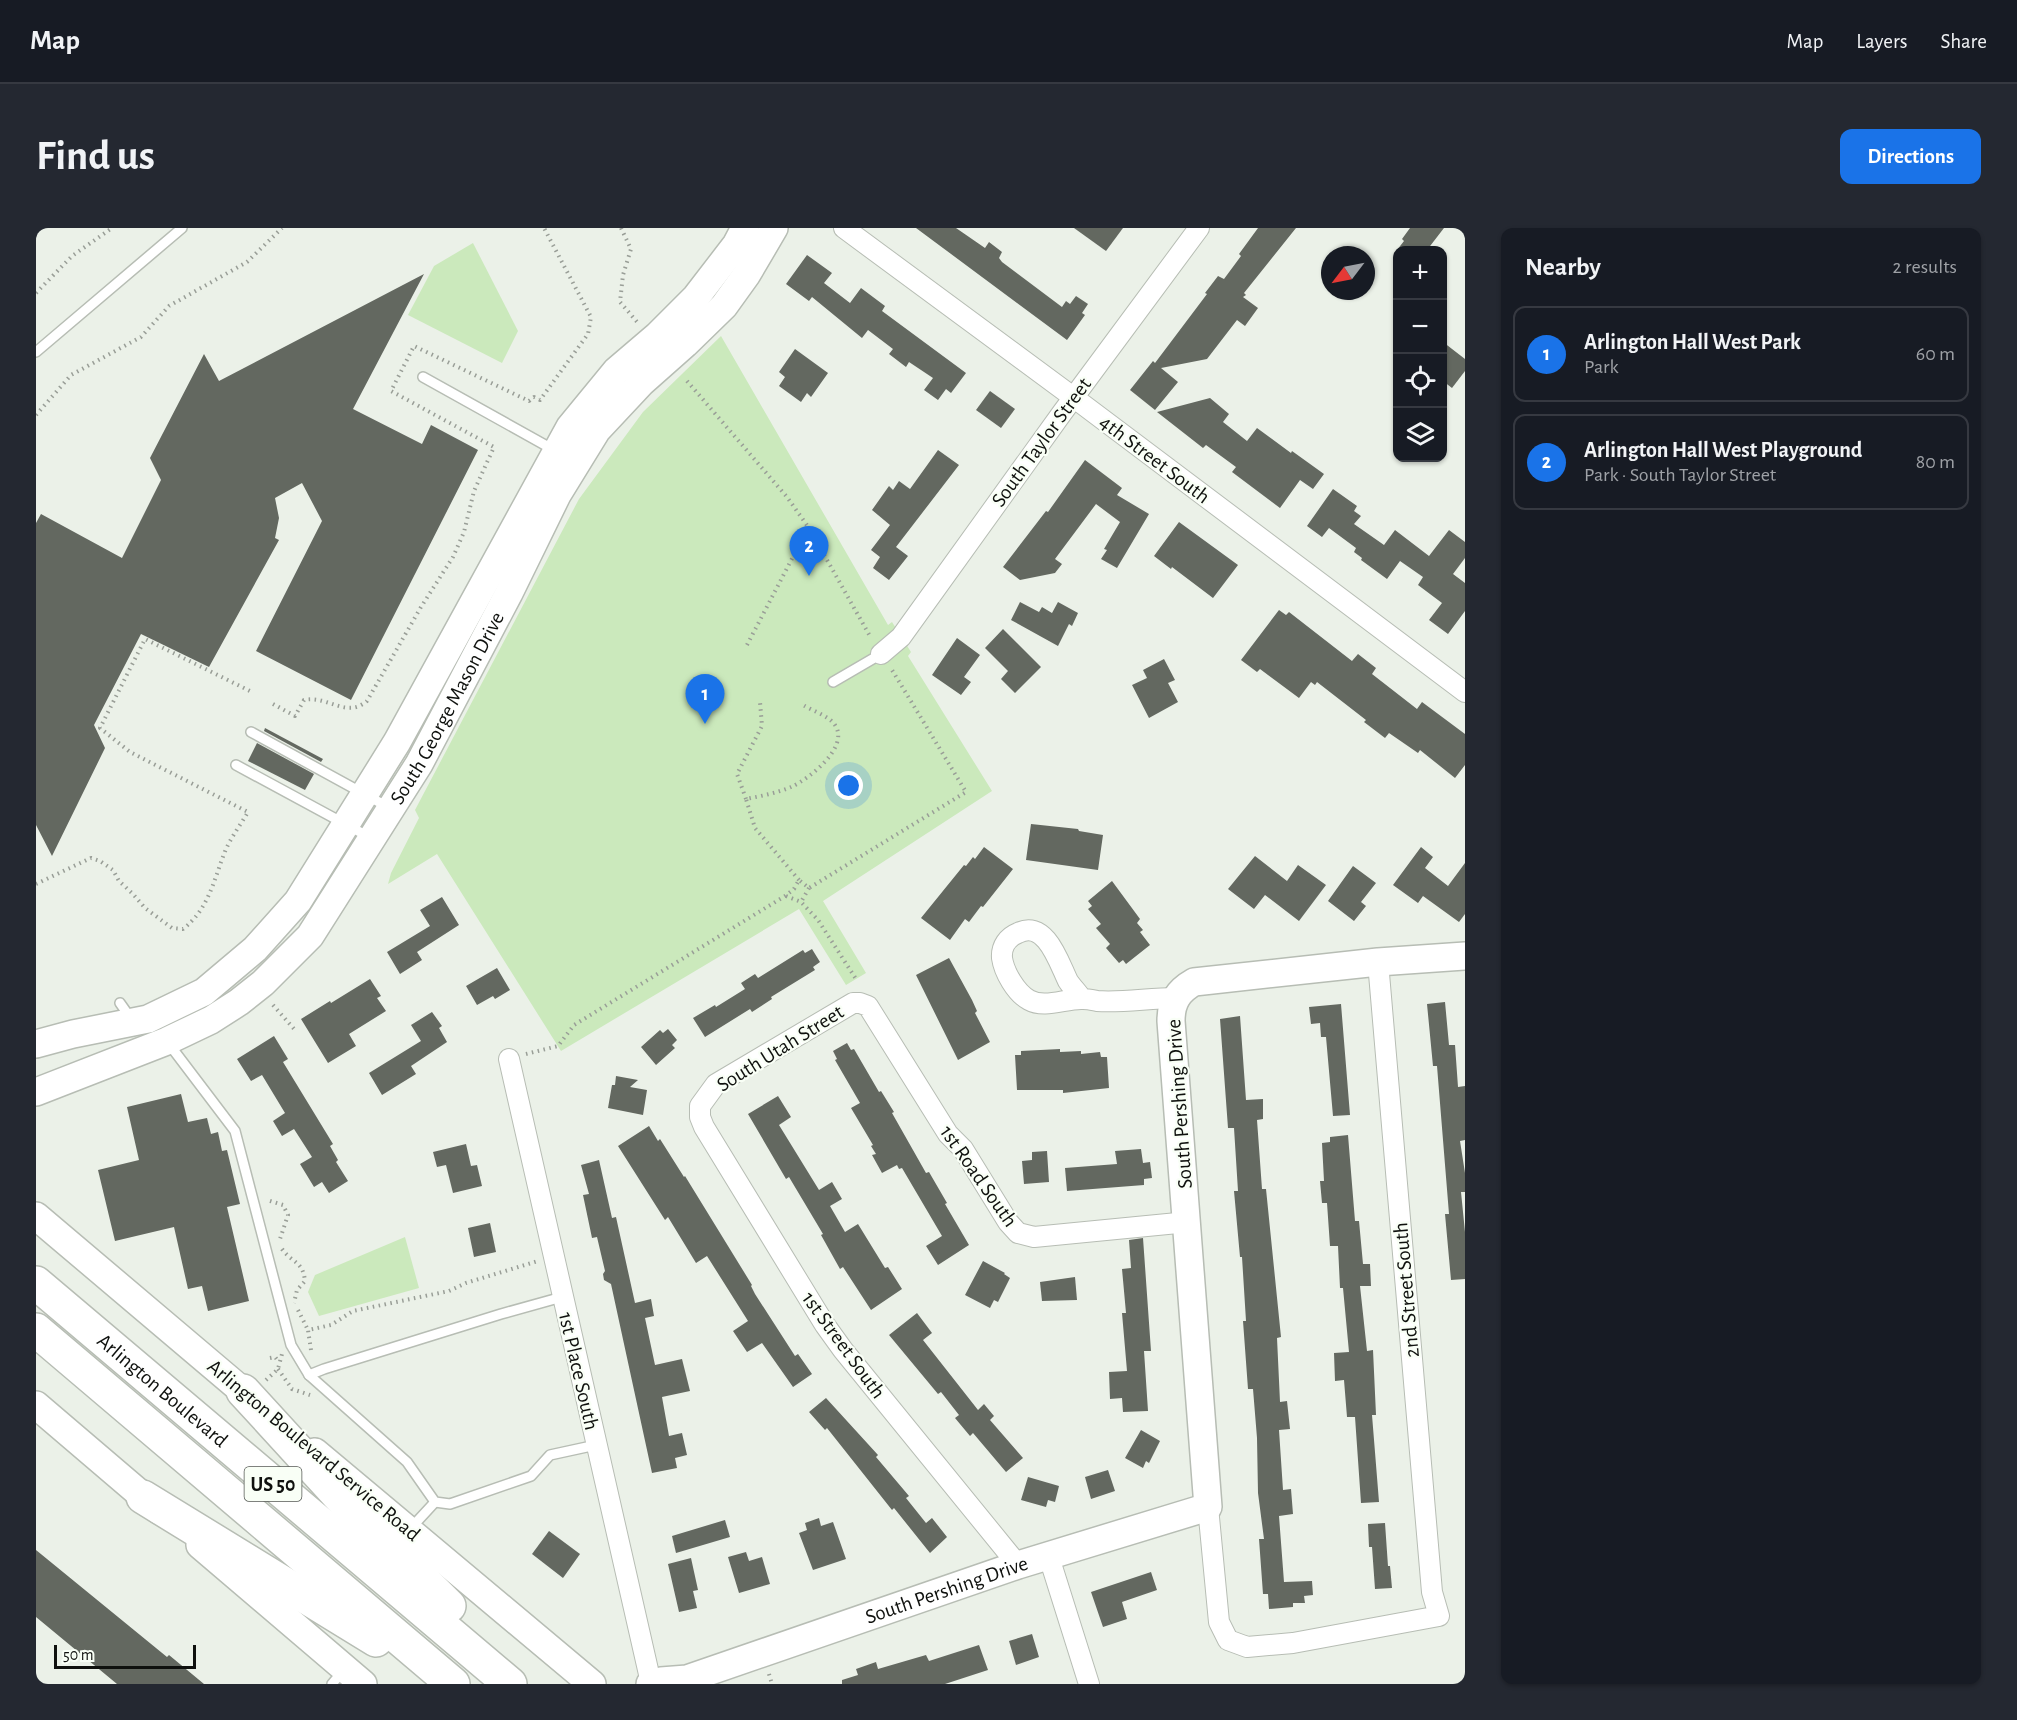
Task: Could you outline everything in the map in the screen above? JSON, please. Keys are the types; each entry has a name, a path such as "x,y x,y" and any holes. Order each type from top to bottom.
{"highway":[{"name":"Arlington Boulevard","path":"36,1283 510,1684"},
{"name":"Arlington Boulevard","path":"36,1330 453,1684"},
{"path":"243,1391 374,1532 530,1684"},
{"path":"143,1497 447,1684"}],"main road":[{"name":"South George Mason Drive","path":"36,1044 71,1030 211,1020 230,1008 271,975 310,936 419,764 509,592 557,495 567,457 570,427 616,371 696,297 736,245 745,228"},
{"name":"South George Mason Drive","path":"36,1092 204,992 255,949 298,902 366,794 567,457 597,430 641,382 724,306 747,274 774,228"},
{"name":"South Pershing Drive","path":"650,1684 685,1682 1018,1565 1208,1507 1171,1022 1175,998 1184,987 1194,982 1378,962 1465,956"},
{"name":"Arlington Boulevard Service Road","path":"36,1216 592,1684"},
{"path":"36,1405 347,1679"}],"street":[{"name":"4th Street South","path":"844,228 1465,692"},
{"name":"South Taylor Street","path":"882,655 901,637 1073,397 1199,228"},
{"name":"2nd Street South","path":"1247,1647 1293,1643 1439,1616 1432,1592 1378,962"},
{"path":"1082,999 1098,1001 1175,998"},
{"name":"South Utah Street","path":"700,1106 716,1084 853,1003 868,1006"},
{"name":"1st Road South","path":"868,1006 948,1134 963,1149 1008,1222 1018,1233 1034,1237 1188,1222"},
{"name":"1st Place South","path":"509,1059 650,1684"},
{"name":"1st Street South","path":"700,1106 700,1117 704,1127 825,1325 1018,1565"},
{"name":"South Pershing Drive","path":"1208,1507 1218,1622 1228,1640 1247,1647"},
{"path":"1049,1557 1089,1684"}],"lane":[{"path":"36,352 182,228"},
{"path":"423,377 567,457"},
{"path":"834,682 882,655"},
{"path":"251,732 392,809"},
{"path":"236,765 373,839"},
{"path":"147,1024 235,1131 282,1317 291,1345 309,1375 407,1462 435,1502 450,1504 531,1476 550,1455 596,1445"},
{"path":"309,1375 468,1324 562,1297"},
{"path":"408,1530 435,1502"}],"path":[{"path":"36,293 72,256 112,228"},
{"path":"36,415 71,375 141,337 169,306 247,262 282,228"},
{"path":"273,704 295,716 304,700 314,698 349,709 360,707 368,700 453,557 464,532 474,491 494,447 391,391 414,346 529,401 534,397 540,400 588,334 591,317 544,228"},
{"path":"621,228 631,249 623,275 620,302 638,324"},
{"path":"687,381 787,497 809,528 882,655 966,792 809,888 801,902"},
{"path":"747,645 809,528"},
{"path":"36,884 91,858 113,870 119,881 145,908 172,928 183,929 193,921 214,886 227,848 248,812 130,752 100,728 145,639 252,692"},
{"path":"760,702 762,726 737,774 755,828 799,880 809,888"},
{"path":"746,799 791,787 805,780 837,747 839,735 835,725 803,705"},
{"path":"509,1059 558,1046 574,1025 785,896 794,889 799,880"},
{"path":"785,896 801,902 818,920 856,979"},
{"path":"273,1005 295,1030"},
{"path":"270,1201 283,1205 288,1215 279,1242 283,1252 295,1260 304,1271 305,1281 297,1290 294,1303 308,1330 311,1351"},
{"path":"308,1330 330,1325 353,1311 449,1291 466,1283 553,1257"},
{"path":"270,1358 275,1357 279,1363"},
{"path":"278,1369 292,1389 310,1395"},
{"path":"769,1674 772,1684"}],"green space":[{"path":"473,243 518,331 502,363 408,315 434,266"},
{"path":"721,336 888,625 892,622 911,652 908,656 992,791 823,901 866,973 846,985 799,909 561,1051 437,854 388,884 391,873 419,818 415,810 579,499 643,412"},
{"path":"405,1237 419,1288 319,1316 308,1292 315,1275"}],"building":[{"path":"916,228 956,228 985,248 989,242 1002,252 999,258 1002,262 1062,307 1066,301 1070,304 1076,296 1088,304 1082,313 1085,315 1067,340"},
{"path":"1074,228 1123,228 1106,251"},
{"path":"1258,228 1296,228 1244,293 1246,295 1243,297 1258,308 1245,326 1237,320 1207,359 1161,368 1178,382 1155,410 1130,390 1153,361 1155,363 1218,276 1224,279"},
{"path":"1410,228 1444,228 1430,246 1400,246 1404,241 1402,239"},
{"path":"807,255 832,273 824,283 850,303 861,288 885,306 882,311 966,373 951,393 946,389 938,400 924,390 933,378 909,362 906,367 889,354 893,349 868,330 862,338 812,297 809,301 786,284"},
{"path":"424,274 353,409 422,444 431,425 478,450 351,700 256,651 322,521 302,483 275,498 279,518 275,538 279,540 209,667 141,634 94,725 105,748 52,856 36,825 36,523 41,514 122,558 161,480 150,458 204,354 219,381"},
{"path":"1447,345 1465,359 1465,371 1452,388 1447,384"},
{"path":"795,349 828,373 811,397 807,393 801,402 779,386 785,377 779,372"},
{"path":"990,391 1015,409 1001,428 976,410"},
{"path":"1210,398 1229,414 1223,422 1247,441 1257,428 1324,474 1313,489 1300,480 1280,508 1232,472 1236,467 1206,445 1203,448 1157,412"},
{"path":"938,450 959,465 896,547 908,556 889,580 873,568 880,557 871,550 890,525 872,510 889,486 893,490 899,481 910,489"},
{"path":"1085,460 1122,488 1117,495 1149,514 1117,568 1101,559 1107,550 1104,549 1120,522 1096,504 1055,559 1062,564 1055,573 1020,580 1003,567 1046,511 1048,512"},
{"path":"1333,489 1357,506 1354,511 1361,516 1354,524 1384,545 1395,530 1429,556 1449,530 1465,542 1465,558 1453,574 1465,583 1465,611 1448,634 1429,620 1442,603 1418,585 1423,577 1400,561 1387,579 1361,560 1362,558 1354,552 1356,548 1329,528 1322,537 1307,526"},
{"path":"1179,522 1238,565 1213,598 1154,556"},
{"path":"1020,602 1039,612 1042,607 1052,613 1058,602 1078,613 1072,626 1069,624 1058,646 1011,620"},
{"path":"1279,610 1286,615 1289,612 1352,661 1358,654 1376,668 1372,674 1417,709 1422,702 1465,734 1465,765 1455,778 1420,750 1418,753 1389,733 1385,738 1364,722 1366,720 1317,682 1315,685 1311,682 1299,698 1260,669 1257,672 1241,660"},
{"path":"1003,629 1041,667 1015,693 1001,679 1008,671 985,648"},
{"path":"957,638 980,655 964,677 971,682 961,695 932,675"},
{"path":"1164,659 1175,680 1168,683 1178,702 1149,718 1132,685 1147,678 1143,670"},
{"path":"265,728 323,759 321,762 264,731"},
{"path":"257,743 314,774 305,790 248,761"},
{"path":"1031,824 1078,829 1103,835 1098,870 1026,860"},
{"path":"984,847 1013,869 983,907 981,906 969,922 965,919 950,940 921,918 964,865 966,866 973,857 975,859"},
{"path":"1421,847 1433,857 1425,868 1448,886 1465,863 1465,914 1459,922 1423,896 1418,903 1393,885"},
{"path":"1255,856 1287,881 1298,865 1326,885 1299,921 1265,895 1254,909 1228,889"},
{"path":"1353,866 1376,883 1361,902 1366,906 1354,921 1328,901"},
{"path":"1112,881 1140,919 1137,923 1143,930 1140,932 1150,945 1126,964 1123,960 1119,963 1106,948 1110,944 1096,928 1101,924 1088,909 1092,906 1088,901"},
{"path":"442,897 459,925 417,952 422,960 400,974 387,952 430,926 420,910"},
{"path":"812,949 820,962 813,967 815,970 771,997 772,999 752,1012 750,1009 705,1037 693,1018 745,989 741,983 755,974 758,978 803,950 805,953"},
{"path":"949,958 972,1000 977,1011 975,1013 990,1042 958,1060 916,975"},
{"path":"497,968 510,990 495,999 493,996 477,1005 466,986"},
{"path":"370,979 381,996 377,998 386,1011 349,1034 356,1046 328,1063 301,1019"},
{"path":"1445,1002 1449,1045 1455,1045 1458,1087 1465,1086 1465,1140 1460,1141 1465,1173 1465,1192 1461,1192 1465,1232 1465,1279 1451,1280 1445,1214 1449,1214 1437,1066 1433,1066 1427,1004"},
{"path":"1341,1004 1350,1115 1333,1116 1326,1037 1321,1037 1320,1023 1311,1024 1309,1007"},
{"path":"432,1012 442,1026 439,1028 447,1042 411,1066 416,1074 382,1095 369,1073 421,1041 411,1025"},
{"path":"1240,1016 1246,1100 1263,1099 1263,1119 1257,1120 1262,1189 1266,1189 1281,1337 1277,1338 1280,1402 1287,1401 1290,1429 1279,1430 1283,1490 1291,1489 1293,1514 1279,1516 1284,1582 1312,1581 1313,1595 1304,1596 1305,1603 1293,1603 1293,1607 1269,1609 1268,1594 1263,1594 1259,1539 1264,1539 1258,1493 1257,1438 1253,1389 1248,1389 1243,1321 1246,1321 1242,1257 1240,1257 1234,1191 1238,1191 1234,1128 1228,1128 1220,1019"},
{"path":"668,1029 677,1040 672,1045 675,1048 656,1065 641,1047 660,1030 663,1033"},
{"path":"274,1036 288,1059 283,1062 333,1144 330,1146 338,1160 336,1162 348,1181 329,1193 322,1182 314,1187 300,1164 312,1157 294,1129 282,1136 273,1121 285,1113 262,1075 251,1081 237,1059"},
{"path":"847,1043 851,1050 854,1049 879,1092 881,1091 894,1112 892,1113 926,1173 929,1172 969,1245 938,1265 926,1246 942,1236 902,1168 899,1169 897,1165 882,1173 872,1155 876,1154 871,1146 873,1145 851,1108 860,1103 835,1060 837,1059 833,1051"},
{"path":"1060,1049 1060,1052 1081,1051 1081,1054 1100,1052 1101,1057 1107,1057 1109,1088 1063,1093 1063,1090 1017,1090 1015,1055 1021,1055 1021,1051"},
{"path":"616,1076 638,1080 630,1087 647,1090 643,1115 608,1108"},
{"path":"181,1094 188,1122 207,1118 211,1134 218,1132 222,1151 227,1150 240,1204 227,1207 249,1301 208,1311 202,1286 188,1289 174,1227 115,1241 98,1170 139,1160 127,1107"},
{"path":"778,1096 791,1117 779,1125 819,1190 832,1182 842,1199 830,1206 845,1232 858,1224 885,1268 888,1267 902,1289 871,1310 843,1267 840,1269 821,1235 823,1234 789,1177 786,1179 748,1114"},
{"path":"649,1126 685,1176 752,1285 755,1294 795,1356 798,1354 812,1374 793,1387 762,1343 747,1352 733,1331 748,1321 707,1256 696,1263 668,1217 665,1220 618,1146"},
{"path":"1348,1135 1355,1221 1359,1221 1363,1264 1370,1264 1371,1286 1360,1286 1367,1351 1373,1350 1376,1415 1372,1415 1379,1502 1361,1503 1355,1417 1347,1417 1344,1380 1335,1381 1334,1353 1349,1352 1343,1288 1340,1288 1338,1246 1330,1246 1327,1203 1322,1203 1320,1181 1324,1181 1322,1143 1330,1142 1330,1137"},
{"path":"466,1144 471,1166 477,1165 482,1186 453,1193 446,1165 437,1167 433,1152"},
{"path":"1141,1149 1143,1163 1150,1162 1152,1178 1144,1179 1144,1185 1067,1191 1065,1168 1117,1164 1115,1151"},
{"path":"1047,1151 1049,1182 1024,1184 1022,1161 1032,1160 1032,1152"},
{"path":"599,1160 612,1218 616,1217 635,1303 651,1299 654,1316 645,1318 655,1365 682,1359 690,1391 662,1397 669,1436 682,1433 687,1455 675,1458 677,1468 652,1473 611,1284 604,1280 605,1271 597,1237 592,1238 583,1195 589,1194 581,1165"},
{"path":"490,1223 496,1252 474,1257 468,1228"},
{"path":"1143,1238 1151,1351 1144,1351 1148,1411 1123,1412 1122,1398 1110,1399 1109,1372 1127,1371 1122,1313 1126,1313 1122,1269 1131,1268 1129,1240"},
{"path":"983,1261 1010,1278 998,1302 994,1300 990,1308 965,1295"},
{"path":"1075,1277 1077,1300 1042,1301 1040,1282"},
{"path":"917,1313 932,1333 923,1340 978,1410 984,1404 994,1416 990,1420 1023,1458 1006,1472 973,1433 970,1436 955,1418 959,1415 941,1392 938,1394 889,1335"},
{"path":"826,1398 878,1455 876,1457 909,1496 906,1498 926,1523 932,1518 947,1537 930,1553 894,1508 892,1510 827,1428 825,1430 809,1412"},
{"path":"1141,1430 1160,1441 1149,1463 1146,1461 1143,1468 1125,1458"},
{"path":"1108,1470 1115,1491 1091,1499 1085,1477"},
{"path":"1028,1477 1059,1486 1055,1502 1048,1500 1046,1507 1021,1500"},
{"path":"819,1518 821,1526 833,1522 846,1559 813,1570 799,1533 807,1530 805,1523"},
{"path":"725,1520 730,1537 676,1553 672,1536"},
{"path":"1385,1523 1392,1588 1375,1589 1368,1524"},
{"path":"549,1531 580,1554 563,1578 532,1554"},
{"path":"36,1550 167,1657 169,1655 204,1684 117,1684 36,1617"},
{"path":"746,1552 749,1561 762,1557 770,1584 739,1593 728,1557"},
{"path":"691,1558 698,1590 693,1591 697,1608 679,1612 668,1564"},
{"path":"1151,1572 1157,1590 1122,1602 1127,1619 1103,1627 1091,1592"},
{"path":"1032,1634 1039,1657 1016,1665 1009,1641"},
{"path":"979,1645 988,1670 945,1684 842,1684 842,1680 858,1675 856,1669 876,1662 878,1669 926,1655 929,1661"}],"place":[{"name":"Arlington Hall West Playground","path":"809,576"},
{"name":"Arlington Hall West Park","path":"705,724"}]}
